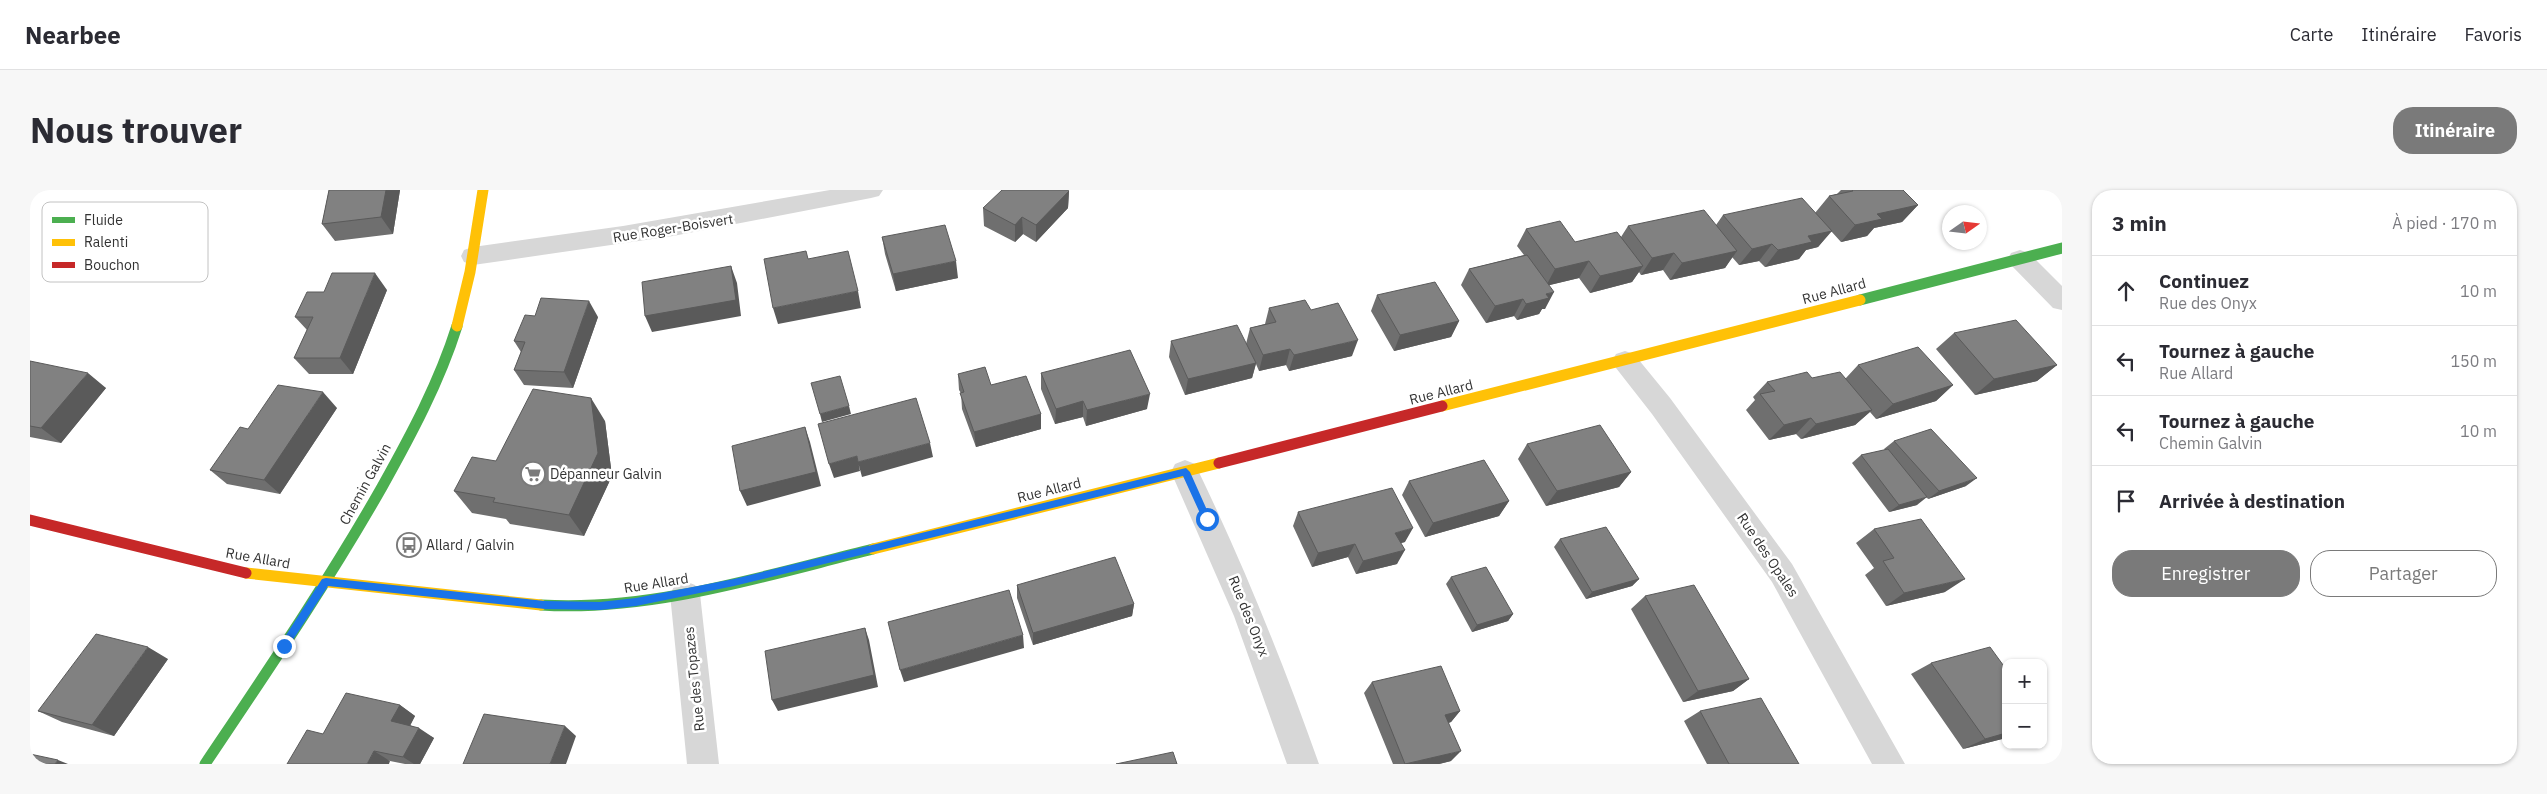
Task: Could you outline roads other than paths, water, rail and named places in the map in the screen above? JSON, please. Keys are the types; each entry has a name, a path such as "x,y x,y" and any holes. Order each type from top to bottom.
{"street":[{"name":"Chemin Galvin","path":"206,764 326,582 420,416 449,353 465,299 483,190"},
{"name":"Rue Roger-Boisvert","path":"473,256 648,233 750,215 871,190"},
{"name":"Rue Allard","path":"30,520 255,575 479,599 600,606 685,594 1186,472 2062,248"},
{"path":"2020,259 2062,301"},
{"name":"Rue des Opales","path":"1625,361 1661,406 1782,573 1889,764"},
{"name":"Rue des Onyx","path":"1186,472 1244,603 1276,682 1303,764"},
{"name":"Rue des Topazes","path":"685,594 703,764"}],"place":[{"name":"Dépanneur Galvin","path":"533,474"},
{"name":"Allard / Galvin","path":"409,545"}]}
